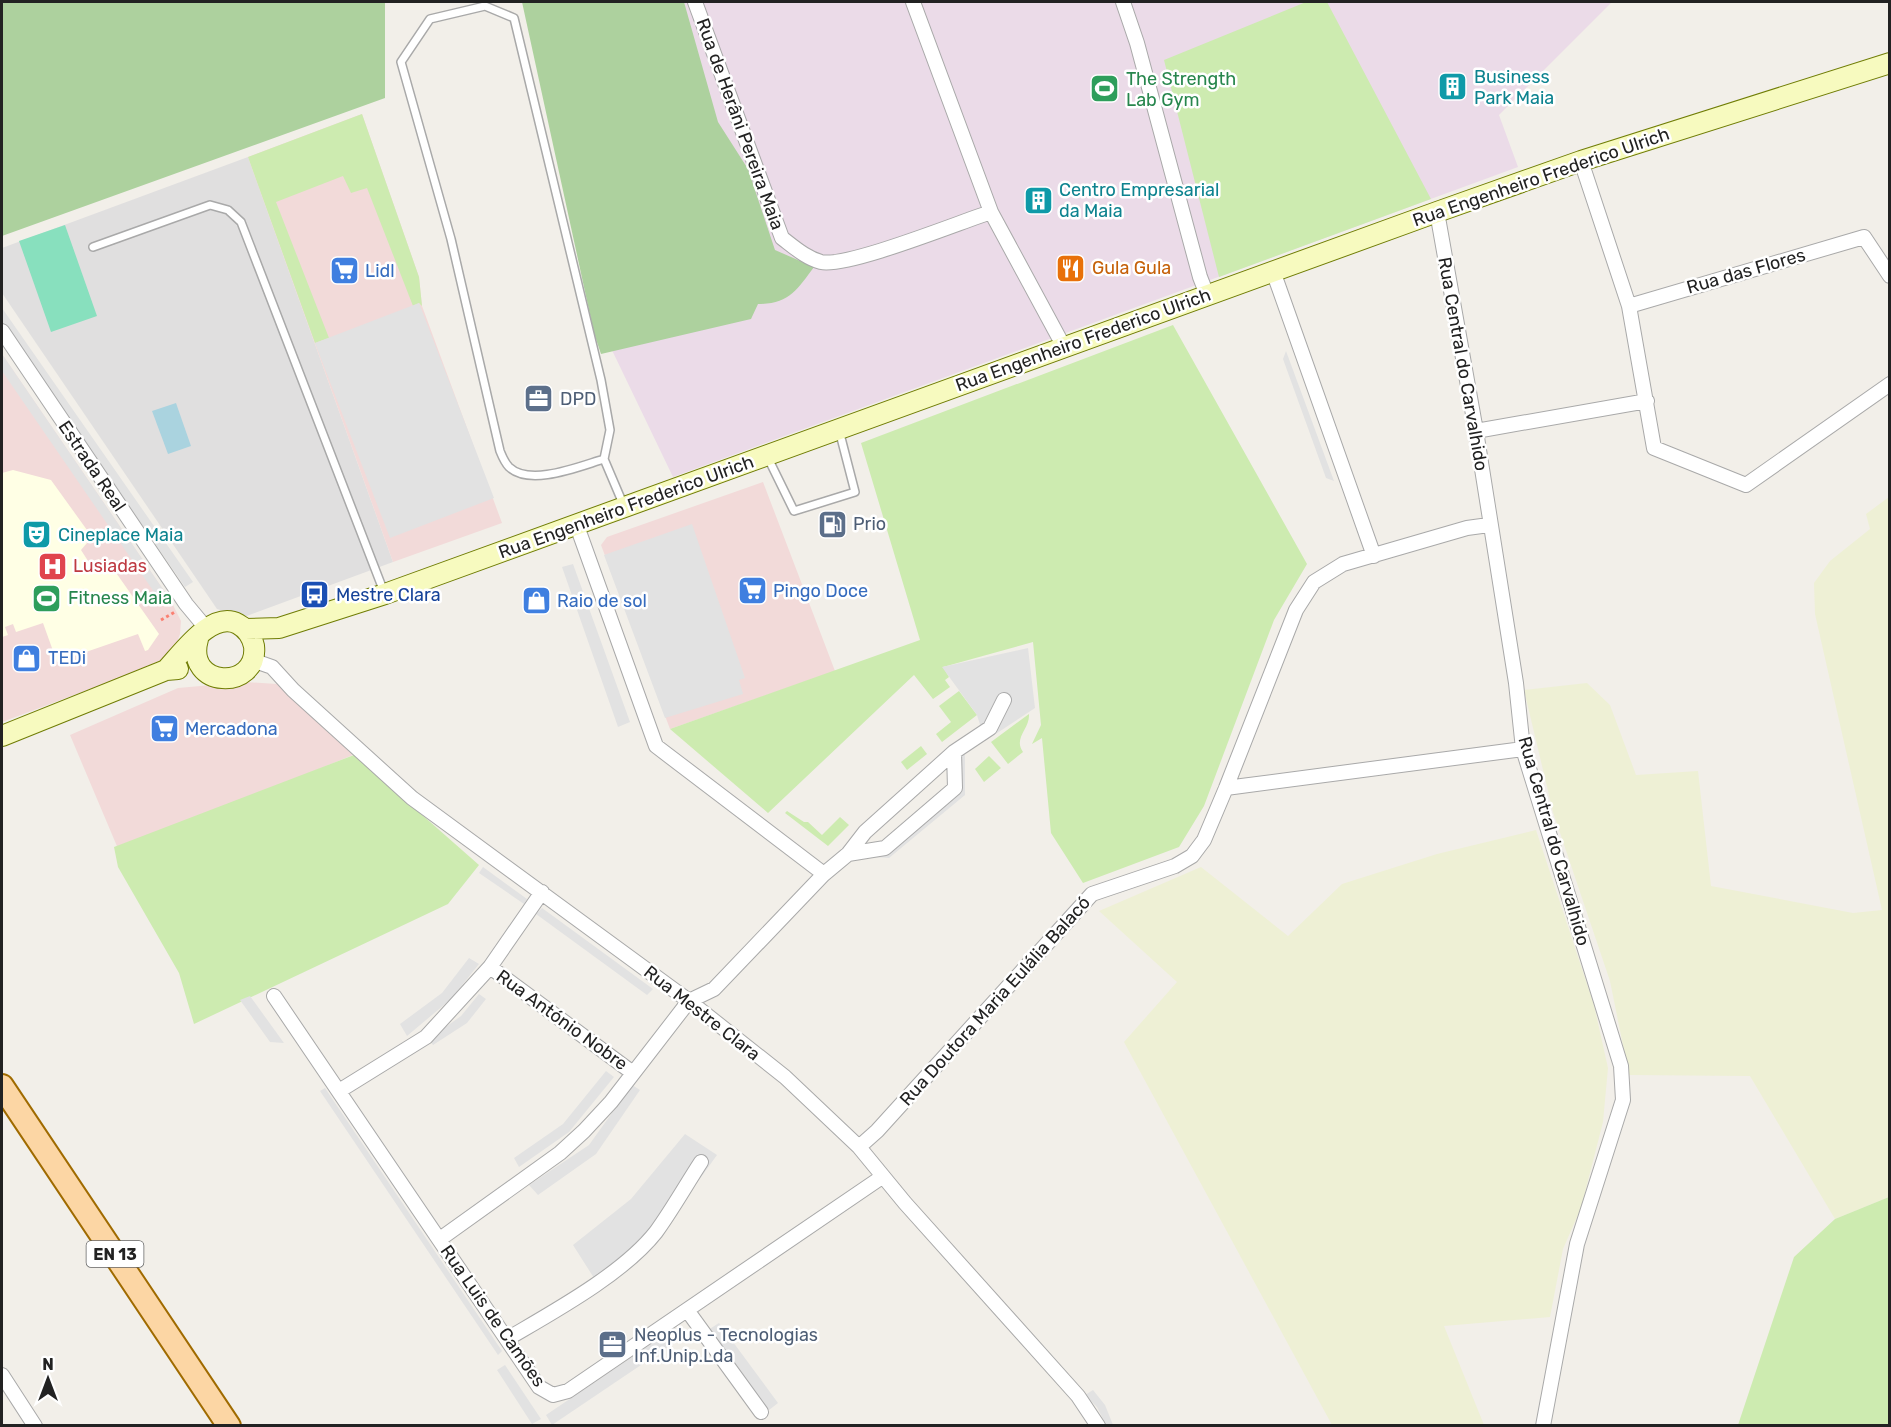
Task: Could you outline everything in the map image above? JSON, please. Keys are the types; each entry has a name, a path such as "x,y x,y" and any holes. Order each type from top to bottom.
{"main road":[{"name":"Rua Engenheiro Frederico Ulrich","path":"166,670 202,633 219,621 228,621 245,629 279,628 385,594 1581,161 1890,63"},
{"name":"Rua Engenheiro Frederico Ulrich","path":"2,736 166,670 201,667 216,678 224,679 241,674 253,656 279,628"},
{"path":"245,629 250,635 253,656"},
{"path":"201,667 196,653 202,633"},
{"name":"EN 13","path":"2,1086 229,1425"},
{"name":"EN 13","path":"214,1400 235,1425"}],"street":[{"name":"Rua de Herâni Pereira Maia","path":"695,2 782,238 808,257 824,263 861,257 991,212"},
{"path":"913,2 991,212 1064,347"},
{"path":"1123,2 1137,43 1200,278 1207,295"},
{"path":"1581,161 1629,306 1654,448 1746,485 1890,384"},
{"name":"Rua Central do Carvalhido","path":"1437,212 1476,430 1489,525 1516,683 1523,749 1621,1066 1623,1100 1577,1244 1543,1425"},
{"name":"Rua das Flores","path":"1629,306 1864,237 1890,276"},
{"path":"1273,271 1374,556"},
{"name":"Estrada Real","path":"2,331 186,604 202,633"},
{"path":"1476,430 1647,401"},
{"name":"Rua Doutora Maria Eulália Balacó","path":"859,1147 877,1131 1092,894 1175,866 1192,856 1204,840 1226,788 1296,610 1314,582 1343,564 1467,528 1489,525"},
{"path":"577,526 656,747 824,874"},
{"name":"Rua Mestre Clara","path":"253,656 272,667 293,690 412,798 689,1001 785,1077 859,1147 882,1177 1078,1396 1098,1425"},
{"path":"440,1239 560,1153 611,1102 689,1001 714,988 824,874 848,854 865,832 954,752 990,728 1004,700"},
{"path":"1226,788 1523,749"},
{"path":"848,854 885,848 955,788 954,752"},
{"path":"339,1091 426,1037 490,967 542,892"},
{"name":"Rua António Nobre","path":"490,967 633,1073"},
{"name":"Rua Luis de Camões","path":"274,996 539,1387 553,1395 561,1394 882,1177"},
{"path":"507,1339 582,1295 636,1251 655,1233 701,1162"},
{"path":"687,1310 760,1412"},
{"path":"2,1375 35,1425"}],"lane":[{"path":"604,459 565,471 530,476 517,473 507,466 500,451 451,239 401,62 430,19 485,6 514,18 601,380 610,430 604,459 625,509"},
{"path":"93,247 210,205 228,210 241,222 385,594"},
{"path":"767,456 794,511 855,492 839,430"}],"shaded area":[{"path":"525,2 1612,2 1499,115 1518,167 673,477 610,346"},
{"path":"362,114 419,277 422,306 502,523 393,562 248,157"},
{"path":"248,157 393,562 244,617 217,609 2,293 2,248"},
{"path":"419,303 494,498 390,538 315,343"},
{"path":"2,308 193,582 185,587 2,322"},
{"path":"1286,351 1334,481 1326,478 1283,359"},
{"path":"2,354 171,601 181,621 180,634 173,653 157,664 2,722"},
{"path":"2,354 171,601 163,605 2,371"},
{"name":"Lusiadas","path":"13,470 51,480 87,530 81,534 87,543 81,550 90,564 99,559 106,570 112,567 159,634 148,650 145,651 138,634 57,662 43,623 16,632 13,624 5,627 8,635 2,637 2,473"},
{"path":"763,482 835,671 670,729 601,545 607,537"},
{"path":"1889,497 1889,1197 1835,1219 1750,1076 1629,1075 1610,981 1553,812 1524,690 1587,683 1610,705 1636,775 1698,771 1711,886 1853,913 1882,910 1815,614 1814,583 1830,561 1870,529 1866,514"},
{"path":"692,524 745,678 739,680 743,694 665,718 604,555"},
{"path":"573,564 630,722 618,727 562,567"},
{"path":"1028,648 1035,708 985,741 977,715 942,667"},
{"path":"246,682 277,684 353,755 119,851 70,735 178,688"},
{"path":"957,755 965,755 965,795 889,858 857,856 884,852 957,792"},
{"path":"1536,830 1594,1005 1608,1068 1603,1122 1581,1208 1563,1249 1550,1317 1444,1326 1484,1425 1332,1425 1124,1042 1177,982 1099,911 1201,867 1288,936 1342,884 1437,854"},
{"path":"483,867 527,899 524,904 479,873"},
{"path":"542,908 653,989 647,995 536,914"},
{"path":"469,958 479,964 451,999 407,1036 400,1024 442,993"},
{"path":"479,994 486,999 467,1023 433,1045 429,1039 461,1016"},
{"path":"250,996 284,1043 270,1042 240,1000"},
{"path":"606,1071 614,1077 569,1132 519,1167 514,1158 563,1124"},
{"path":"632,1085 640,1090 596,1154 538,1195 529,1185 589,1145"},
{"path":"325,1088 502,1351 498,1355 320,1091"},
{"path":"685,1134 717,1155 653,1244 594,1278 573,1245 631,1199"},
{"path":"719,1323 778,1403 769,1410 708,1330"},
{"path":"675,1328 681,1338 552,1425 546,1415"},
{"path":"505,1365 541,1419 532,1424 497,1370"},
{"path":"1093,1390 1105,1405 1113,1425 1106,1425 1097,1407 1085,1395"}],"green space":[{"path":"2,2 385,2 385,98 2,236"},
{"path":"522,2 684,2 718,122 748,169 775,250 814,267 797,289 785,298 758,304 751,319 601,354 594,333"},
{"path":"1306,2 1327,2 1431,199 1219,277 1164,60"},
{"path":"362,114 419,277 422,306 419,303 413,306 367,188 351,193 343,176 276,202 329,338 315,343 248,157"},
{"path":"65,225 97,316 51,332 19,241"},
{"path":"1173,325 1307,564 1274,620 1204,806 1179,847 1083,883 1051,833 1042,738 1032,744 1041,725 1033,642 943,667 949,677 945,680 950,687 933,699 914,675 768,813 670,729 920,640 861,443"},
{"path":"959,691 977,715 942,742 936,734 951,722 939,706"},
{"path":"1029,714 1020,742 1023,752 1008,764 991,742"},
{"path":"921,746 927,754 907,770 901,762"},
{"path":"354,755 479,865 448,904 194,1024 179,973 118,867 114,847"},
{"path":"989,756 1001,768 984,782 975,769"},
{"path":"787,811 804,822 808,822 822,835 840,817 849,825 828,846 785,813"},
{"path":"1889,1197 1889,1425 1738,1425 1794,1257 1835,1219"}],"water":[{"path":"176,403 191,446 168,454 152,411"}],"place":[{"name":"Business Park Maia","path":"1453,87"},
{"name":"The Strength Lab Gym","path":"1105,89"},
{"name":"Centro Empresarial da Maia","path":"1038,200"},
{"name":"Gula Gula","path":"1071,268"},
{"name":"Lidl","path":"344,271"},
{"name":"DPD","path":"539,399"},
{"name":"Prio","path":"832,524"},
{"name":"Cineplace Maia","path":"37,535"},
{"name":"Lusiadas","path":"52,566"},
{"name":"Pingo Doce","path":"752,591"},
{"name":"Mestre Clara","path":"315,595"},
{"name":"Fitness Maia","path":"47,598"},
{"name":"Raio de sol","path":"536,601"},
{"name":"TEDi","path":"27,658"},
{"name":"Mercadona","path":"164,729"},
{"name":"Neoplus - Tecnologias Inf.Unip.Lda","path":"613,1345"}]}
